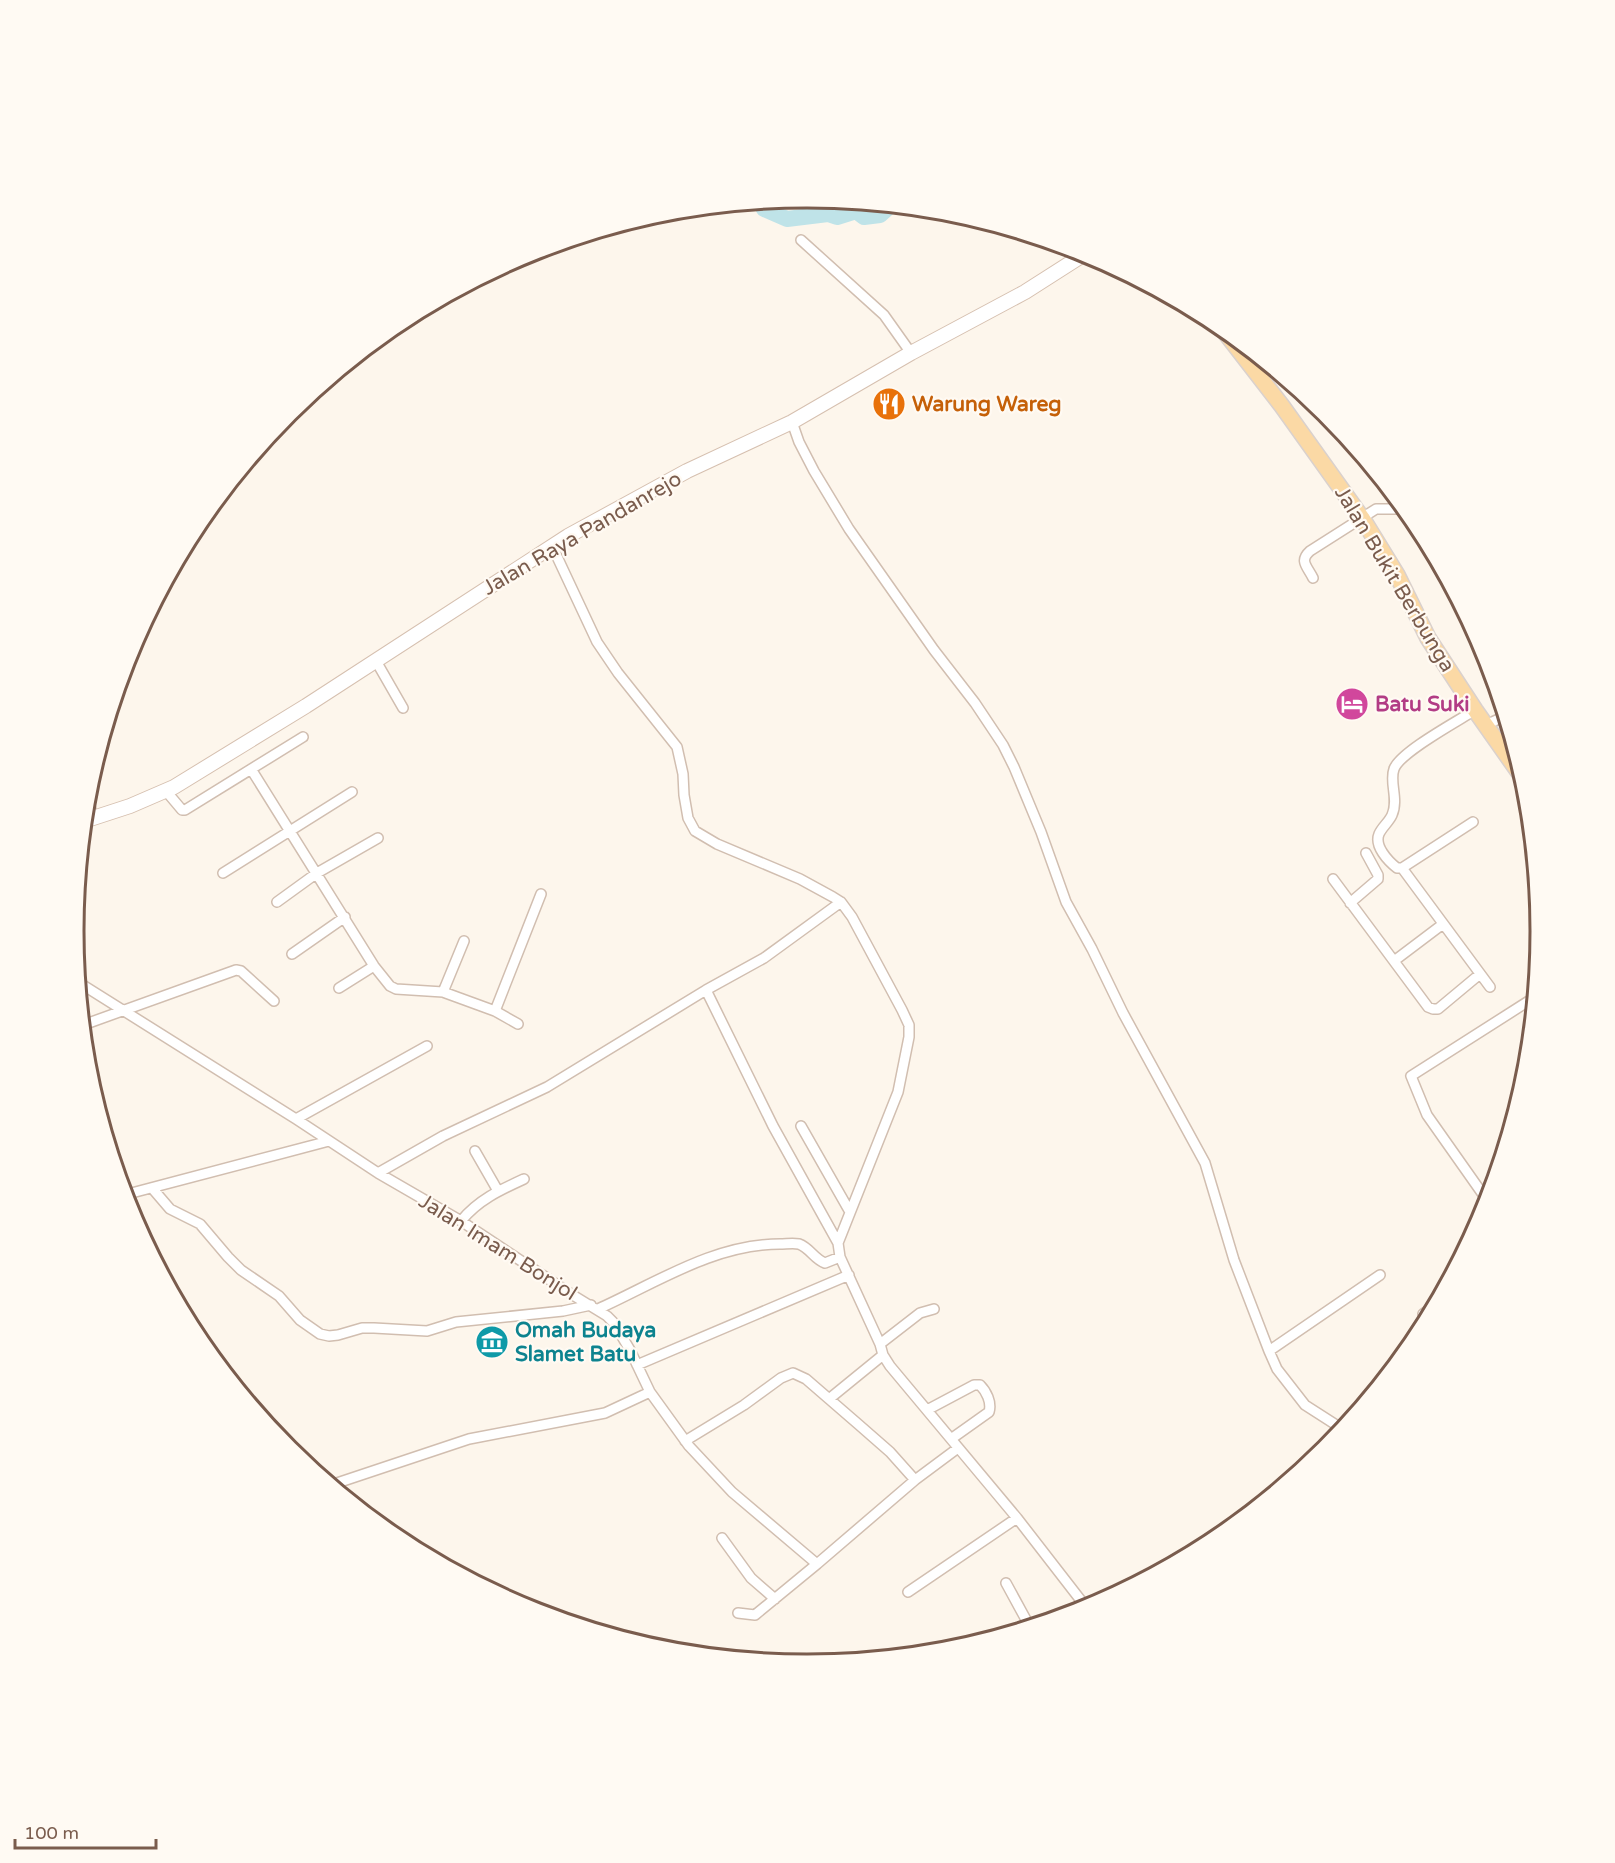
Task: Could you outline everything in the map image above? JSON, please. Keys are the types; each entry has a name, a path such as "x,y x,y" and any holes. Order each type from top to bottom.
{"main road":[{"name":"Jalan Raya Pandanrejo","path":"93,818 166,791 306,706 573,533 687,471 792,422 911,353 1025,292 1075,260"},
{"name":"Jalan Bukit Berbunga","path":"1241,353 1362,518 1397,575 1428,639 1510,759"}],"street":[{"path":"801,240 884,315 911,353"},
{"path":"792,422 799,442 814,471 849,529 1004,745 1041,832 1066,903 1205,1163 1234,1260 1277,1369 1305,1405 1336,1425"},
{"path":"1313,578 1304,561 1310,551 1379,508 1394,509"},
{"path":"552,546 597,642 618,674 677,747 684,774 687,818 695,831 729,849 800,879 841,903 856,924 909,1025 904,1069 898,1092 838,1243"},
{"path":"376,661 403,708"},
{"path":"1473,822 1402,868 1392,865 1381,851 1378,840 1395,806 1393,772 1395,767 1435,734 1475,710"},
{"path":"1486,725 1499,719"},
{"path":"166,791 178,807 185,810 303,737"},
{"path":"251,769 374,966 393,988 443,992 495,1011 518,1024"},
{"path":"223,873 352,792"},
{"path":"277,902 317,873 378,838"},
{"path":"1350,903 1378,879 1378,874 1366,853"},
{"path":"1402,868 1490,987"},
{"path":"1333,879 1428,1007 1438,1009 1480,974"},
{"path":"495,1011 541,894"},
{"path":"378,1173 443,1136 547,1087 706,990 764,958 841,903"},
{"path":"292,954 345,917"},
{"path":"1394,961 1443,924"},
{"path":"443,992 464,940"},
{"path":"339,988 374,966"},
{"path":"90,1023 236,970 241,971 274,1001"},
{"name":"Jalan Imam Bonjol","path":"87,988 378,1173 461,1221 594,1307 614,1323 638,1365 650,1392 685,1441 732,1492 817,1564"},
{"path":"706,990 773,1126 838,1243 840,1257 883,1355 1017,1518 1081,1601"},
{"path":"1482,1193 1427,1114 1411,1076 1527,1002"},
{"path":"296,1119 427,1046"},
{"path":"801,1126 850,1212"},
{"path":"133,1193 329,1142"},
{"path":"475,1151 498,1191"},
{"path":"461,1221 477,1204 524,1179"},
{"path":"152,1188 170,1209 200,1224 241,1270 279,1296 300,1320 320,1334 329,1336 374,1328 427,1332 456,1322 594,1307 679,1269 740,1247 797,1244 825,1263 840,1257"},
{"path":"638,1365 849,1275"},
{"path":"1269,1351 1380,1275"},
{"path":"880,1344 920,1313 934,1309"},
{"path":"829,1399 883,1355"},
{"path":"685,1441 744,1405 786,1375 793,1373 799,1375 829,1399 890,1452 915,1480"},
{"path":"927,1410 980,1384 990,1403 990,1412 951,1439"},
{"path":"339,1482 469,1439 605,1413 650,1392"},
{"path":"738,1613 748,1616 755,1615 915,1480 958,1448"},
{"path":"908,1592 1017,1518"},
{"path":"722,1538 751,1578 775,1599"},
{"path":"1006,1583 1027,1621"}],"waterway":[{"path":"766,210 787,219 828,214 837,217 856,211 864,217 880,215 883,212"}],"place":[{"name":"Warung Wareg","path":"889,404"},
{"name":"Batu Suki","path":"1352,704"},
{"name":"Omah Budaya Slamet Batu","path":"492,1342"}]}
